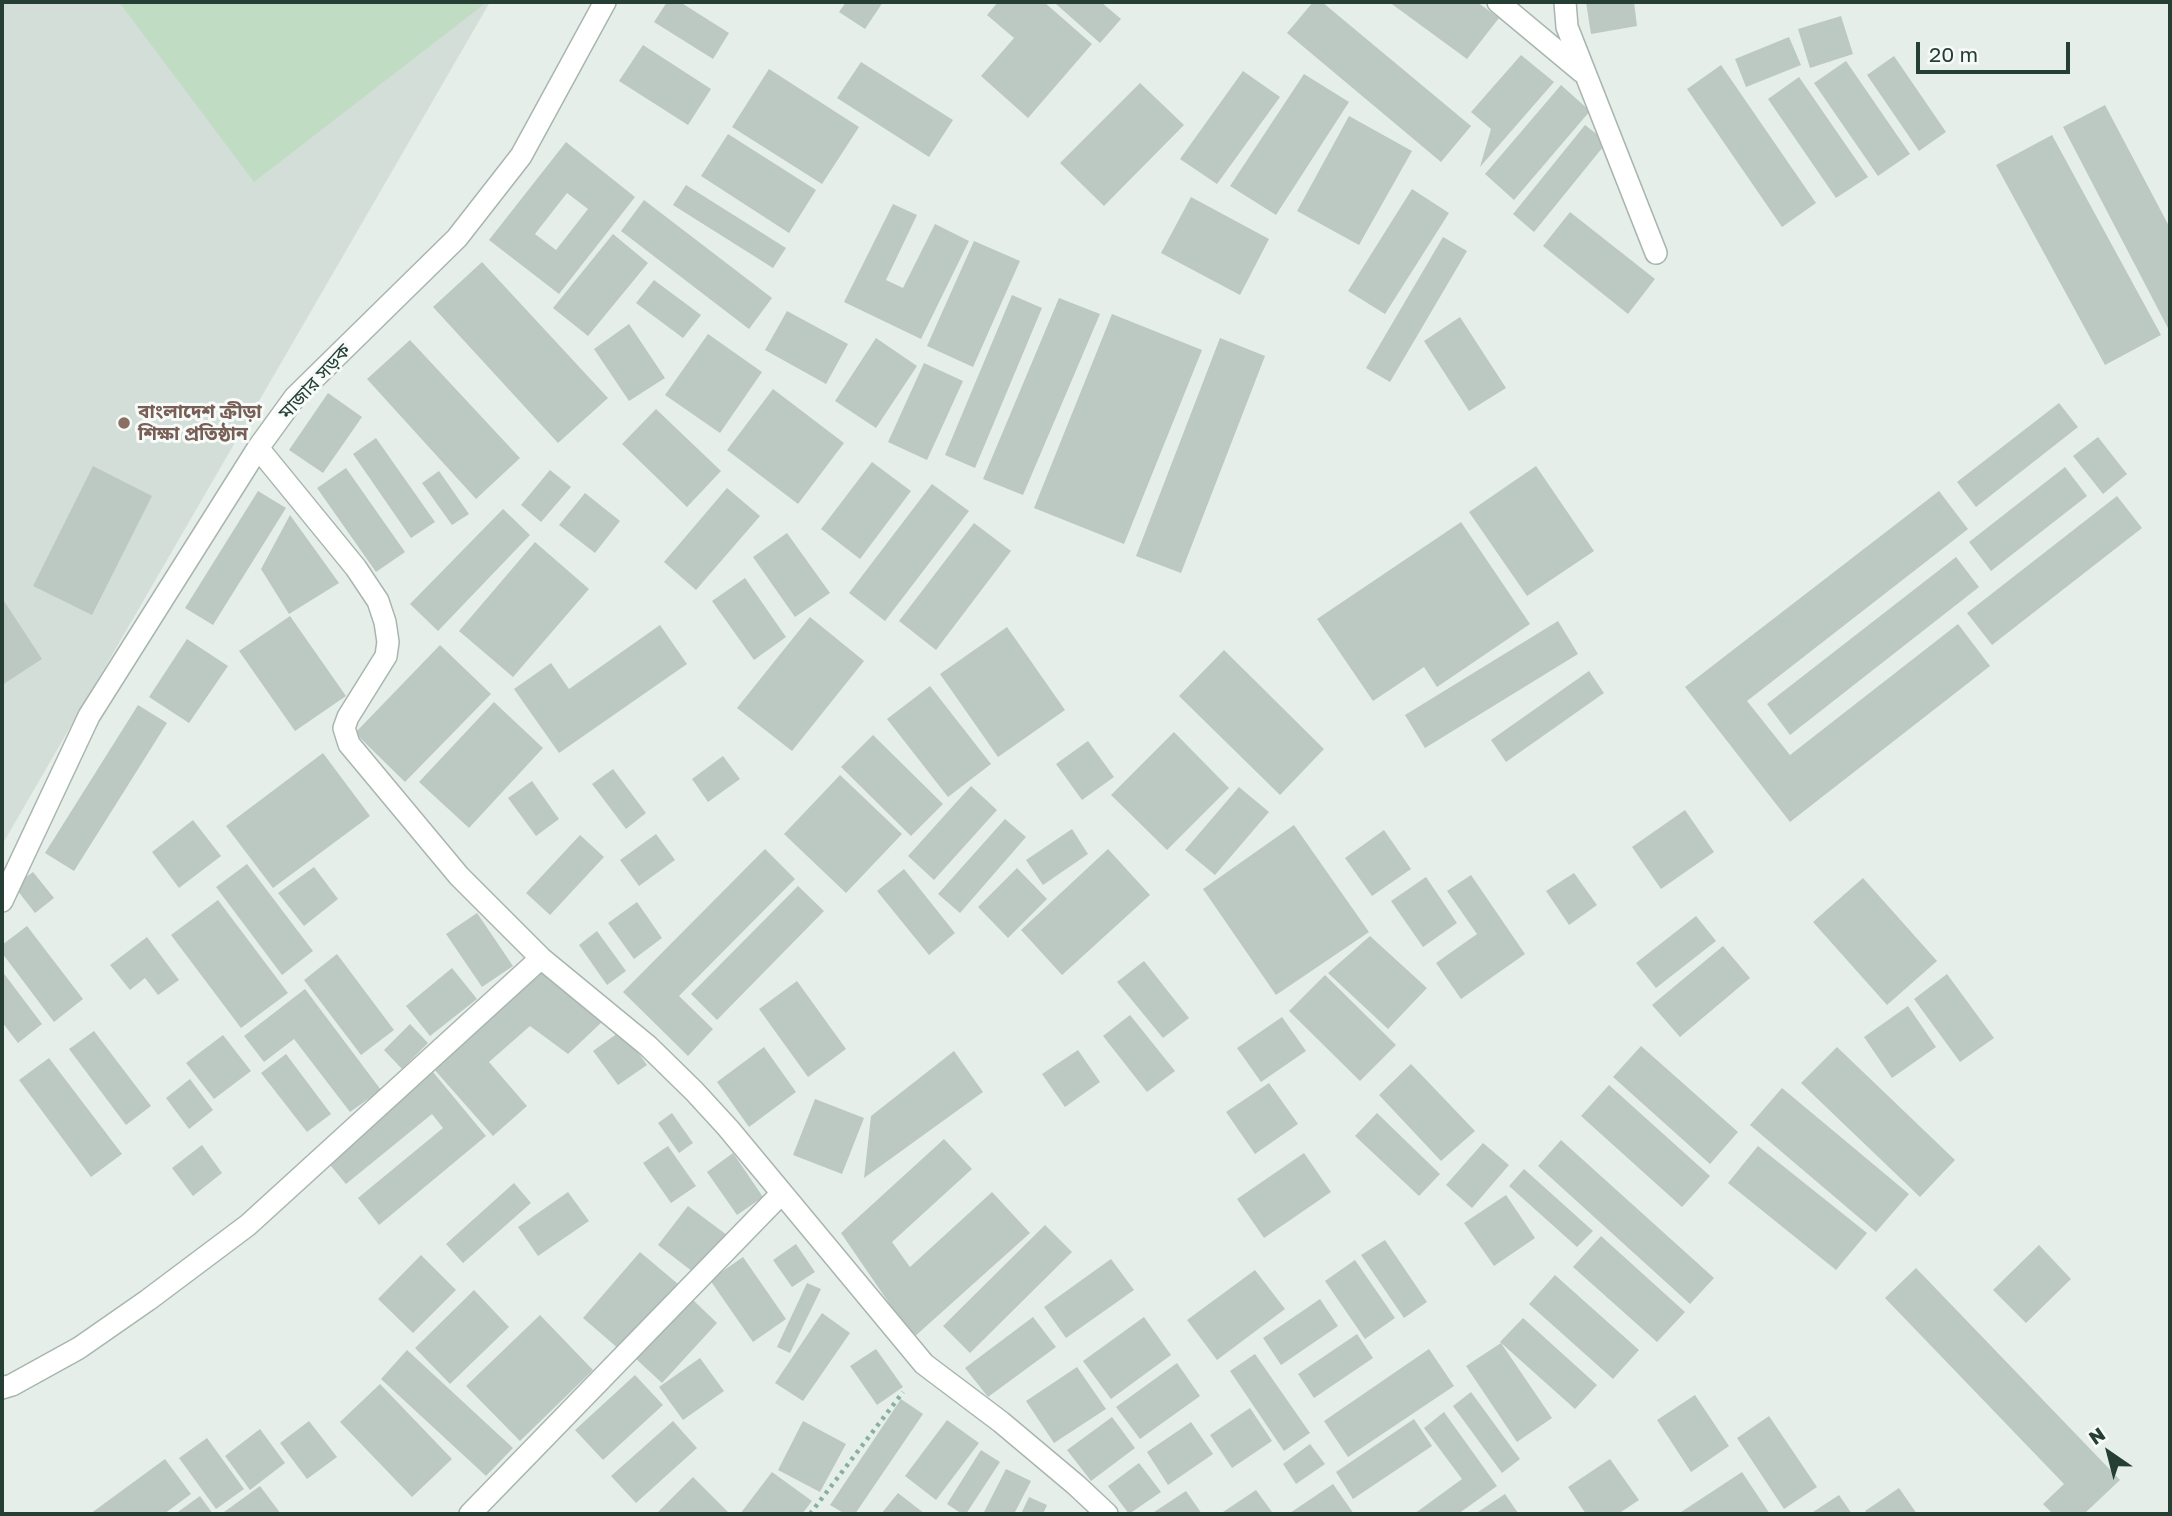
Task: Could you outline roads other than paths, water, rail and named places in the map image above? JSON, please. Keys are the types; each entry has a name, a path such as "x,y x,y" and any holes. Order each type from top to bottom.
{"street":[{"name":"মাজার সড়ক","path":"2,901 89,716 258,448 295,397 457,238 473,218 521,156 605,2"},
{"path":"1498,2 1586,74"},
{"path":"1565,2 1567,27 1656,253"},
{"path":"258,448 356,568 377,601 385,622 388,642 386,656 348,717 344,728 348,744 459,876 541,958 648,1046 685,1082 727,1128 924,1364 1001,1422 1107,1514"},
{"path":"2,1388 79,1348 248,1225 541,958"},
{"path":"470,1514 781,1194"}],"place":[{"name":"বাংলাদেশ ক্রীড়া শিক্ষা প্রতিষ্ঠান","path":"124,423"}]}
